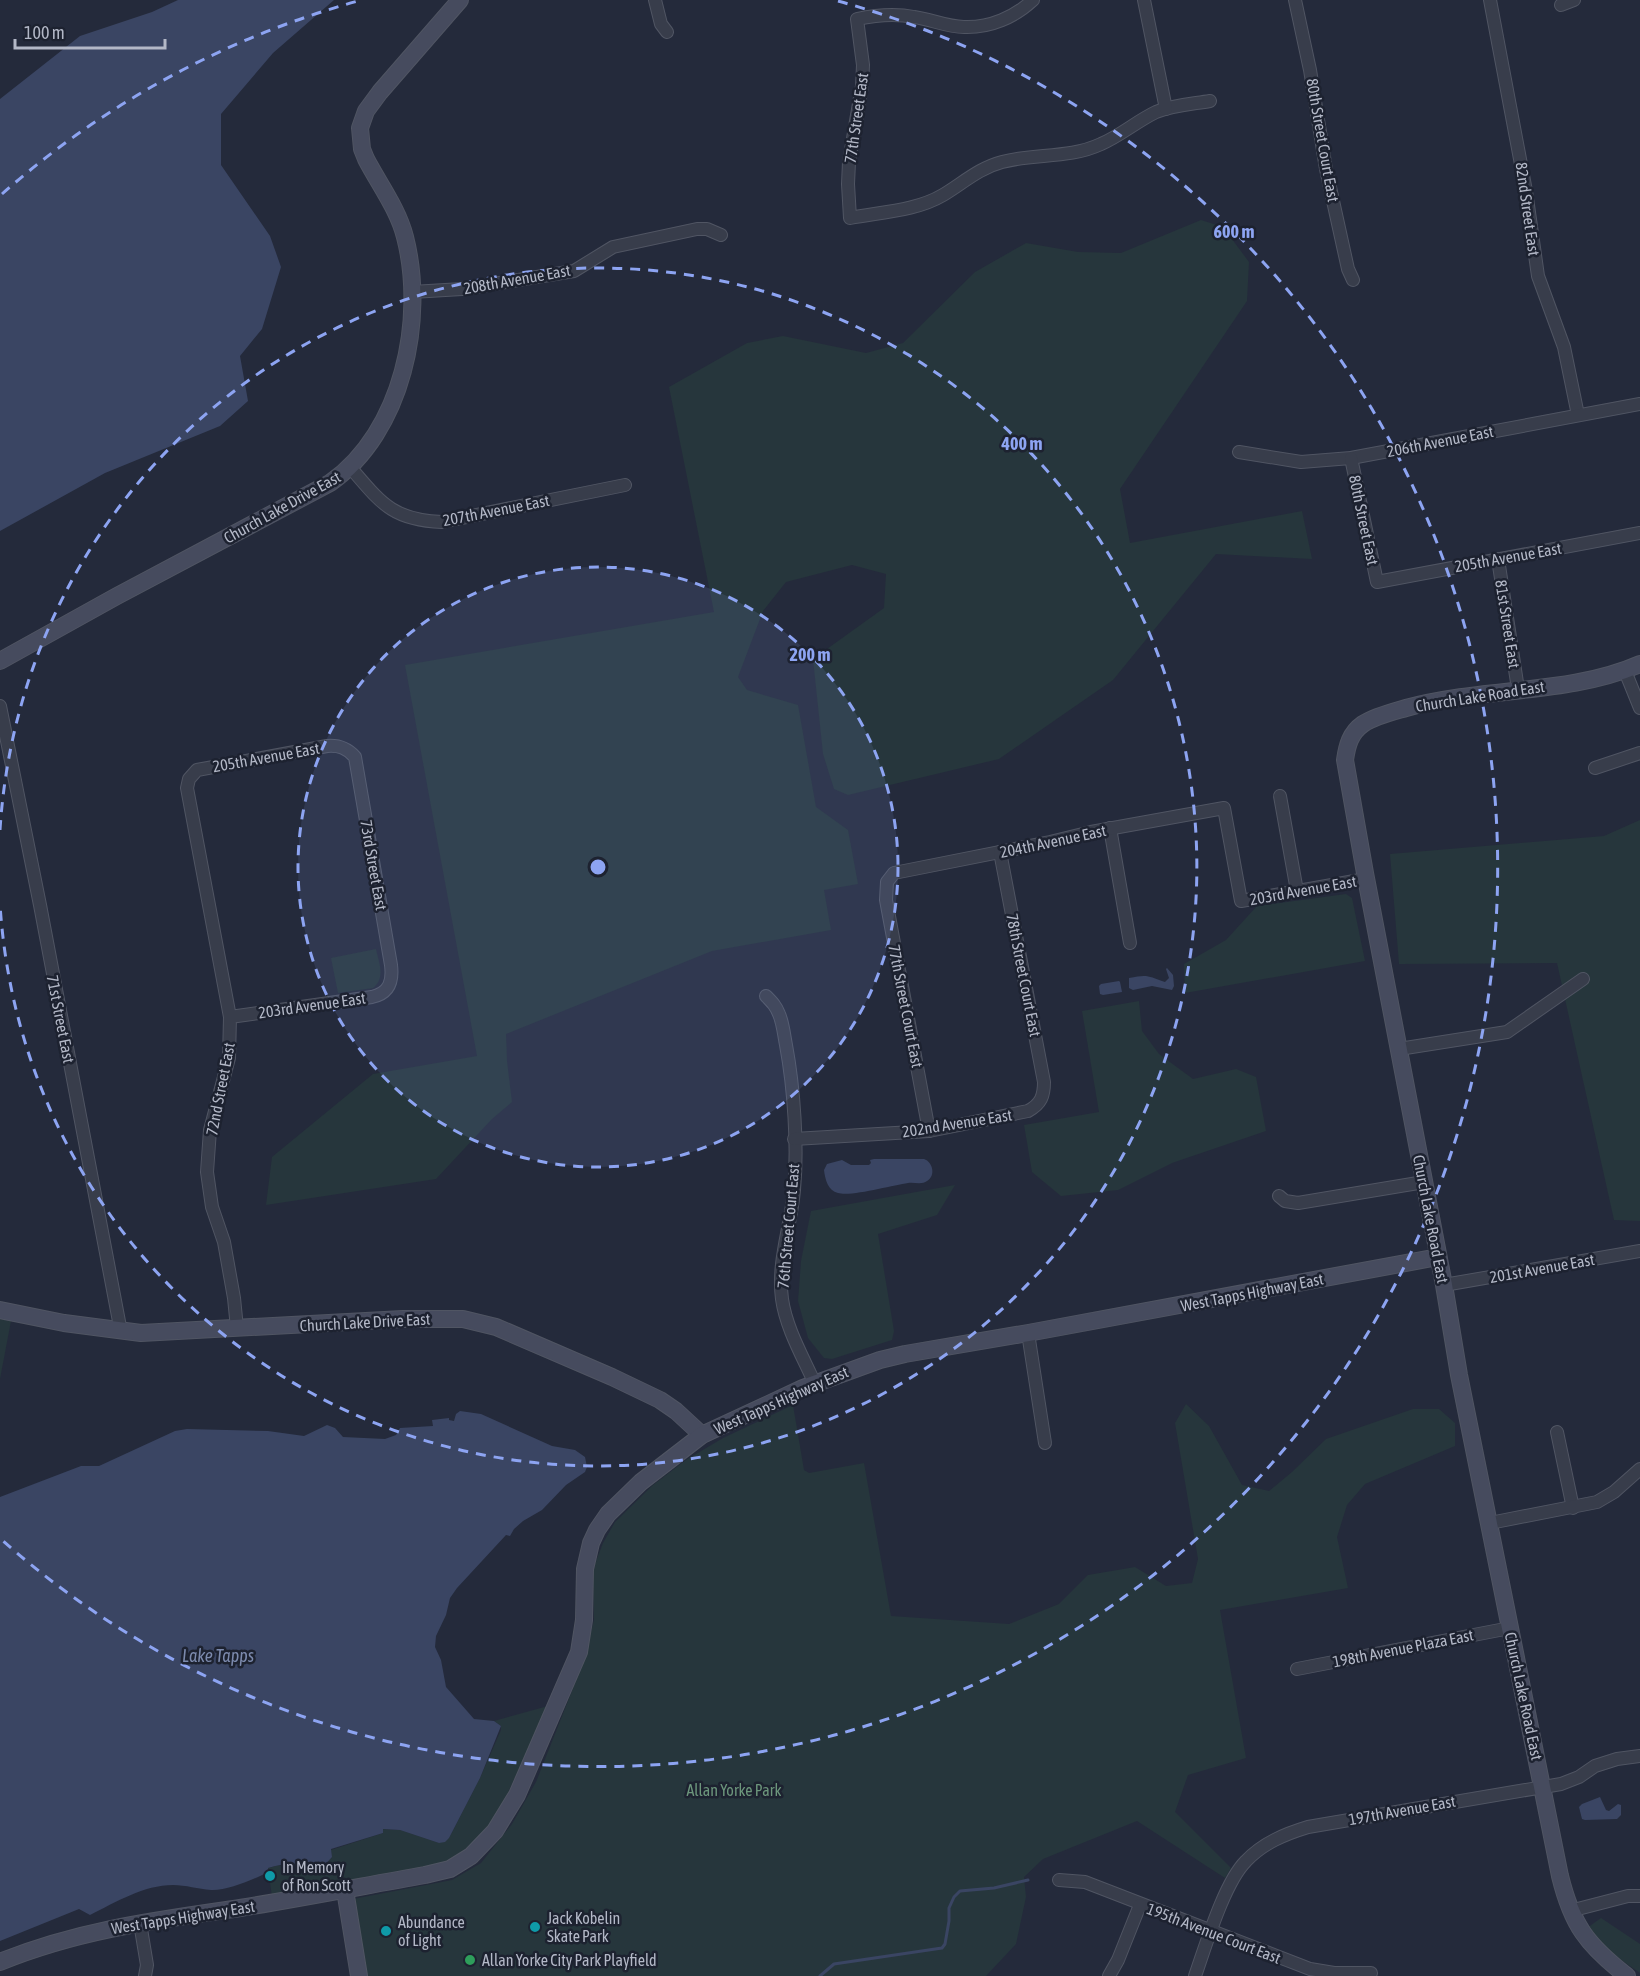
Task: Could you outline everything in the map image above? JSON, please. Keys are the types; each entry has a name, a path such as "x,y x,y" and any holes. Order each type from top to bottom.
{"street":[{"name":"Church Lake Drive East","path":"0,661 330,483 350,468 370,445 386,418 396,391 411,322 412,278 401,223 366,159 362,149 360,128 366,111 380,92 460,0"},
{"path":"655,0 661,24 667,32"},
{"name":"77th Street East","path":"1033,0 1011,16 984,26 964,27 892,14 857,19 863,65 862,87 849,162 850,218 922,204 943,196 988,166 1004,161 1081,152 1101,144 1166,109"},
{"path":"1144,0 1166,109 1210,101"},
{"name":"80th Street Court East","path":"1295,0 1310,70 1326,169 1348,268 1353,280"},
{"name":"82nd Street East","path":"1490,0 1526,192 1538,276 1564,347 1578,415"},
{"path":"1561,5 1574,0"},
{"name":"208th Avenue East","path":"412,292 462,289 574,271 613,247 698,229 707,229 721,235"},
{"name":"206th Avenue East","path":"1239,452 1301,462 1351,458 1640,404"},
{"name":"80th Street East","path":"1351,458 1377,582"},
{"name":"207th Avenue East","path":"350,468 391,510 400,515 426,522 442,522 625,485"},
{"name":"205th Avenue East","path":"1377,582 1640,533"},
{"name":"81st Street East","path":"1497,559 1518,689"},
{"path":"1633,667 1640,708"},
{"name":"Church Lake Road East","path":"1627,1976 1606,1960 1587,1940 1570,1911 1560,1876 1460,1375 1344,760 1348,742 1356,730 1371,719 1414,706 1453,698 1594,679 1633,667"},
{"name":"71st Street East","path":"0,706 121,1332"},
{"name":"205th Avenue East","path":"189,779 197,770 327,746 346,749"},
{"name":"73rd Street East","path":"346,749 355,757 391,965 390,985"},
{"path":"1595,768 1640,753"},
{"name":"72nd Street East","path":"189,779 187,788 230,1017 229,1058 210,1130 207,1172 212,1207 224,1242 237,1328"},
{"path":"1280,796 1297,891"},
{"name":"204th Avenue East","path":"887,882 894,873 901,870 1000,852 1110,828 1224,808 1241,901"},
{"path":"1110,828 1130,943"},
{"name":"78th Street Court East","path":"1000,852 1044,1082 1042,1097"},
{"name":"203rd Avenue East","path":"1241,901 1366,879"},
{"name":"77th Street Court East","path":"887,882 886,900 929,1131"},
{"path":"1399,1049 1507,1032 1583,979"},
{"name":"203rd Avenue East","path":"230,1017 372,997 380,995 390,985"},
{"name":"76th Street Court East","path":"766,996 775,1005 780,1017 789,1064 794,1139 794,1191 783,1267 782,1298 797,1345 815,1384"},
{"name":"202nd Avenue East","path":"794,1139 929,1131 1028,1111 1039,1104 1042,1097"},
{"path":"1279,1196 1285,1201 1298,1203 1424,1182"},
{"name":"201st Avenue East","path":"1444,1285 1640,1251"},
{"name":"West Tapps Highway East","path":"0,1962 76,1936 425,1875 450,1869 471,1856 495,1831 517,1795 576,1659 583,1632 585,1569 591,1543 597,1530 608,1514 641,1482 702,1435 859,1366 897,1356 1029,1334 1438,1257"},
{"name":"Church Lake Drive East","path":"0,1310 121,1332 181,1332 444,1318 481,1323 565,1356 651,1395 676,1411 702,1435"},
{"path":"1029,1334 1045,1443"},
{"path":"1557,1432 1573,1508"},
{"path":"1490,1523 1573,1508 1603,1500 1640,1469"},
{"name":"198th Avenue Plaza East","path":"1297,1669 1510,1628"},
{"name":"197th Avenue East","path":"1195,1976 1210,1932 1230,1887 1246,1861 1270,1842 1308,1827 1561,1784 1579,1777 1595,1766 1617,1759 1640,1756"},
{"name":"195th Avenue Court East","path":"1059,1880 1084,1882 1310,1969 1334,1973 1371,1973"},
{"path":"345,1890 359,1976"},
{"path":"1570,1911 1628,1896 1640,1896"},
{"path":"1108,1976 1118,1960 1140,1905"},
{"path":"140,1923 147,1965 145,1976"}],"green space":[{"path":"1201,220 1223,227 1249,262 1247,301 1120,489 1130,543 1302,511 1312,559 1216,554 1113,680 999,759 848,795 834,789 823,754 813,659 884,608 886,574 852,565 786,582 763,611 738,677 747,690 798,705 816,807 848,830 858,884 824,890 831,930 712,951 506,1034 512,1102 492,1119 436,1179 266,1205 272,1157 373,1074 477,1056 405,665 714,612 669,387 747,343 783,336 866,353 903,343 975,272 1026,243 1078,252 1121,253"},
{"path":"1640,820 1640,1221 1614,1220 1557,963 1399,964 1390,854 1604,836"},
{"path":"1346,894 1352,898 1365,961 1185,993 1184,964 1226,940 1257,906"},
{"path":"376,949 380,970 377,984 373,988 338,993 331,958"},
{"path":"1139,1001 1142,1031 1159,1054 1193,1079 1236,1069 1256,1077 1266,1131 1172,1163 1118,1190 1061,1196 1032,1172 1024,1125 1099,1112 1082,1011"},
{"path":"955,1185 937,1215 878,1234 894,1331 892,1340 832,1359 824,1358 808,1338 798,1301 801,1261 811,1211"},
{"path":"0,1319 11,1321 0,1379"},
{"name":"Allan Yorke Park","path":"1186,1404 1209,1426 1242,1485 1269,1491 1326,1439 1413,1409 1439,1409 1455,1423 1455,1446 1365,1484 1347,1505 1337,1537 1348,1588 1220,1610 1246,1758 1188,1775 1175,1812 1231,1868 1225,1878 1137,1821 1043,1859 1024,1877 1026,1897 1016,1944 986,1976 365,1976 353,1899 452,1880 481,1863 512,1824 536,1782 583,1663 594,1620 595,1564 603,1543 615,1522 653,1485 686,1460 723,1438 793,1405 804,1470 809,1473 864,1463 891,1616 1009,1624 1059,1604 1088,1575 1135,1567 1166,1586 1192,1583 1198,1559 1175,1423"},
{"path":"548,1706 495,1817 477,1840 465,1849 435,1866 272,1897 268,1868 294,1864 323,1867 332,1857 331,1850 383,1833 382,1829 400,1830 439,1843 449,1838 480,1778 501,1730 501,1726 494,1721"},
{"path":"1601,1918 1640,1944 1640,1973 1611,1953 1587,1928"}],"water":[{"path":"178,0 334,0 273,53 221,114 221,165 270,236 281,267 262,329 240,356 248,401 220,426 105,473 0,531 0,99 80,36 152,12"},
{"path":"1167,968 1173,975 1172,990 1152,986 1133,990 1129,988 1129,978 1140,976 1148,976 1165,982 1169,978"},
{"path":"1119,981 1122,992 1100,994 1101,984"},
{"path":"924,1159 930,1163 932,1176 923,1183 908,1183 844,1194 835,1192 828,1184 824,1170 827,1164 842,1160 851,1165 869,1165 870,1160"},
{"name":"Lake Tapps","path":"460,1411 481,1414 552,1446 575,1450 585,1457 587,1467 585,1472 566,1485 542,1510 523,1521 510,1536 506,1535 450,1598 446,1615 436,1636 435,1647 441,1660 446,1687 474,1719 494,1721 501,1726 480,1778 449,1838 439,1843 400,1830 383,1829 383,1833 331,1849 332,1857 323,1867 279,1865 268,1868 268,1872 248,1881 217,1890 173,1885 151,1888 130,1895 90,1915 79,1909 0,1941 0,1497 81,1466 99,1466 175,1431 187,1429 268,1431 304,1436 327,1425 335,1428 343,1437 385,1439 396,1435 400,1428 433,1426 432,1420 449,1418 454,1421 456,1414"},
{"path":"1600,1797 1606,1810 1609,1811 1618,1804 1621,1805 1621,1815 1617,1819 1582,1819 1579,1807"}],"waterway":[{"path":"820,1976 834,1964 942,1948 945,1944 949,1908 960,1891 994,1888 1028,1880"}],"place":[{"name":"In Memory of Ron Scott","path":"270,1876"},
{"name":"Jack Kobelin Skate Park","path":"535,1927"},
{"name":"Abundance of Light","path":"386,1931"},
{"name":"Allan Yorke City Park Playfield","path":"470,1960"}]}
